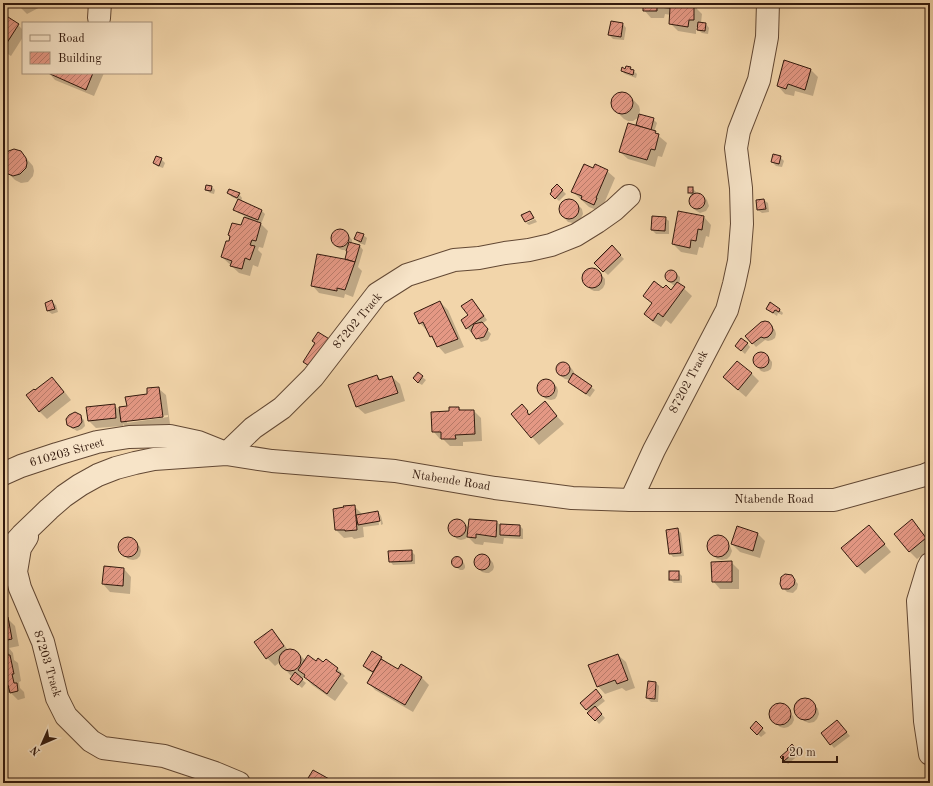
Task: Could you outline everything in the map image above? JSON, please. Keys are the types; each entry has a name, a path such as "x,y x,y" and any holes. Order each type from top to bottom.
{"street":[{"name":"87202 Track","path":"631,500 654,450 727,310 739,261 742,224 741,188 736,148 740,131 759,80 767,37 768,3"},
{"name":"87202 Track","path":"226,454 253,428 282,408 312,378 378,294 407,274 454,260 479,258 551,245 576,235 597,222 614,210 629,196"},
{"name":"610203 Street","path":"3,474 21,466 97,442 130,437 170,436 198,442 226,454"},
{"name":"Ntabende Road","path":"3,556 49,509 80,484 116,468 154,460 226,454 272,461 395,471 495,488 572,498 631,500 834,500 925,476 930,473"},
{"name":"87203 Track","path":"34,524 20,548 16,572 20,588 43,642 57,698 66,716 91,741 103,748 164,756 215,773 239,783"},
{"path":"930,564 918,601 924,721 930,754"}],"building":[{"path":"16,3 26,3 18,7"},
{"path":"643,3 690,3 689,5 694,5 694,20 689,20 688,27 669,24 670,8 657,7 657,11 643,11"},
{"path":"8,17 19,24 3,49 3,25"},
{"path":"611,21 623,23 621,37 608,35"},
{"path":"698,22 706,23 705,31 697,30"},
{"path":"784,60 811,69 805,90 788,84 786,89 777,86"},
{"path":"626,66 631,67 630,69 634,70 633,75 621,71 622,67 625,69"},
{"path":"50,74 93,74 86,90"},
{"path":"622,92 630,95 633,103 630,111 622,114 614,111 611,103 614,95"},
{"path":"639,114 654,118 651,130 636,125"},
{"path":"628,123 656,131 655,133 659,134 655,150 651,149 647,160 619,152"},
{"path":"14,149 21,151 26,158 27,163 26,168 20,174 13,176 6,173 3,169 3,157 6,152"},
{"path":"773,154 781,156 779,164 771,162"},
{"path":"156,156 162,158 159,166 153,163"},
{"path":"584,164 593,168 595,164 608,170 594,205 581,199 582,196 571,192"},
{"path":"557,184 563,190 555,199 550,194 552,191 551,190"},
{"path":"206,185 212,186 211,191 205,190"},
{"path":"688,187 693,187 693,193 688,193"},
{"path":"229,189 240,193 237,198 227,193"},
{"path":"694,193 700,193 705,198 703,207 700,209 694,209 689,204 689,198"},
{"path":"238,199 262,210 258,220 233,210"},
{"path":"569,199 576,202 579,209 576,216 569,219 562,216 559,209 562,202"},
{"path":"764,199 766,209 757,210 756,200"},
{"path":"530,211 534,218 525,222 521,215"},
{"path":"678,211 704,216 702,230 698,229 696,241 691,240 690,248 672,244"},
{"path":"652,216 666,217 665,231 651,230"},
{"path":"244,217 261,223 256,241 252,240 250,245 255,246 250,260 245,258 242,269 230,266 232,261 221,257 226,241 229,241 230,236 228,235 232,223 241,225"},
{"path":"336,229 344,229 349,234 347,245 344,247 336,247 331,242 331,234"},
{"path":"357,232 364,234 361,242 354,239"},
{"path":"349,242 360,245 355,262 345,259"},
{"path":"612,245 621,255 603,272 594,263"},
{"path":"317,254 355,262 345,290 337,288 337,291 311,286"},
{"path":"592,268 599,271 602,278 599,285 592,288 585,285 582,278 585,271"},
{"path":"669,270 673,270 677,276 673,282 669,282 665,278 665,274"},
{"path":"654,281 663,288 666,285 671,290 677,282 685,287 663,317 658,313 653,321 644,314 652,303 643,296"},
{"path":"472,299 484,316 466,329 461,320 468,315 461,306"},
{"path":"52,300 55,309 47,311 45,303"},
{"path":"440,301 458,339 437,347 432,336 430,337 423,322 419,324 414,313"},
{"path":"770,302 780,309 779,312 775,310 773,313 766,309"},
{"path":"482,322 488,329 484,337 476,339 471,331 474,324"},
{"path":"761,322 769,322 772,326 773,330 771,334 768,337 761,337 752,344 745,336"},
{"path":"318,332 331,340 314,369 303,362 315,343 312,341"},
{"path":"741,338 748,343 741,351 735,346"},
{"path":"758,352 764,352 769,357 767,366 764,368 758,368 753,363 753,357"},
{"path":"737,361 752,373 738,390 723,377"},
{"path":"560,362 566,362 570,366 570,372 566,376 560,376 556,372 556,366"},
{"path":"418,372 423,376 418,383 413,378"},
{"path":"573,373 592,386 586,394 568,382"},
{"path":"377,375 379,380 392,376 398,393 356,407 348,385"},
{"path":"52,377 64,392 39,412 26,395"},
{"path":"546,379 552,382 555,388 552,394 546,397 540,394 537,388 540,382"},
{"path":"159,387 163,417 121,422 119,407 127,406 125,397 147,394 147,388"},
{"path":"545,401 557,416 531,438 511,414 522,404 528,411 527,412 529,415"},
{"path":"115,404 116,418 88,421 86,407"},
{"path":"449,407 459,407 459,410 474,410 475,434 455,435 456,439 441,439 441,432 432,432 431,412 449,411"},
{"path":"75,412 81,415 82,422 79,426 73,428 67,425 66,419 69,415"},
{"path":"355,505 357,530 335,530 333,509"},
{"path":"378,511 380,521 358,525 356,515"},
{"path":"457,519 461,520 465,524 465,532 461,536 457,537 453,536 449,532 448,528 449,524 453,520"},
{"path":"469,519 497,521 496,537 476,534 476,538 467,537"},
{"path":"912,519 926,538 909,552 894,534"},
{"path":"500,524 520,525 520,536 500,535"},
{"path":"869,525 885,544 857,567 841,548"},
{"path":"737,526 758,533 753,551 731,544"},
{"path":"678,528 681,553 669,554 666,530"},
{"path":"718,535 722,536 728,542 728,550 722,556 718,557 714,556 708,550 707,546 708,542 714,536"},
{"path":"128,537 135,540 138,547 135,554 128,557 121,554 118,547 121,540"},
{"path":"412,550 412,561 389,562 388,551"},
{"path":"479,554 485,554 490,559 488,568 485,570 479,570 474,565 474,559"},
{"path":"455,557 459,557 461,558 461,566 455,567 452,564 452,560"},
{"path":"732,561 732,582 712,582 711,562"},
{"path":"104,566 124,568 123,586 102,584"},
{"path":"669,571 679,571 679,580 669,580"},
{"path":"785,574 792,575 795,580 794,585 789,589 782,589 780,584 781,577"},
{"path":"8,617 12,639 3,641 3,618"},
{"path":"272,629 284,646 266,659 254,642"},
{"path":"6,644 14,674 12,674 14,683 17,683 18,691 10,693 8,685 3,686 3,645"},
{"path":"290,649 298,652 301,660 298,668 290,671 282,668 279,660 282,652"},
{"path":"372,651 382,657 373,672 363,666"},
{"path":"618,654 628,680 617,684 615,680 597,687 588,665"},
{"path":"308,655 316,661 318,658 323,662 326,659 338,668 336,671 341,674 327,694 304,677 305,675 298,670"},
{"path":"381,659 398,669 401,664 422,677 405,705 367,683"},
{"path":"295,672 303,679 298,685 290,679"},
{"path":"648,681 656,682 655,699 646,698"},
{"path":"596,689 602,697 586,710 580,703"},
{"path":"805,698 809,699 815,705 815,713 809,719 805,720 801,719 795,713 794,709 795,705 801,699"},
{"path":"780,703 788,706 791,714 788,722 780,725 772,722 769,714 772,706"},
{"path":"595,706 602,714 595,721 587,713"},
{"path":"837,720 847,732 830,745 821,733"},
{"path":"756,721 763,728 757,735 750,728"},
{"path":"792,744 797,750 784,761 780,757"},
{"path":"313,770 331,780 329,783 305,783"}]}
